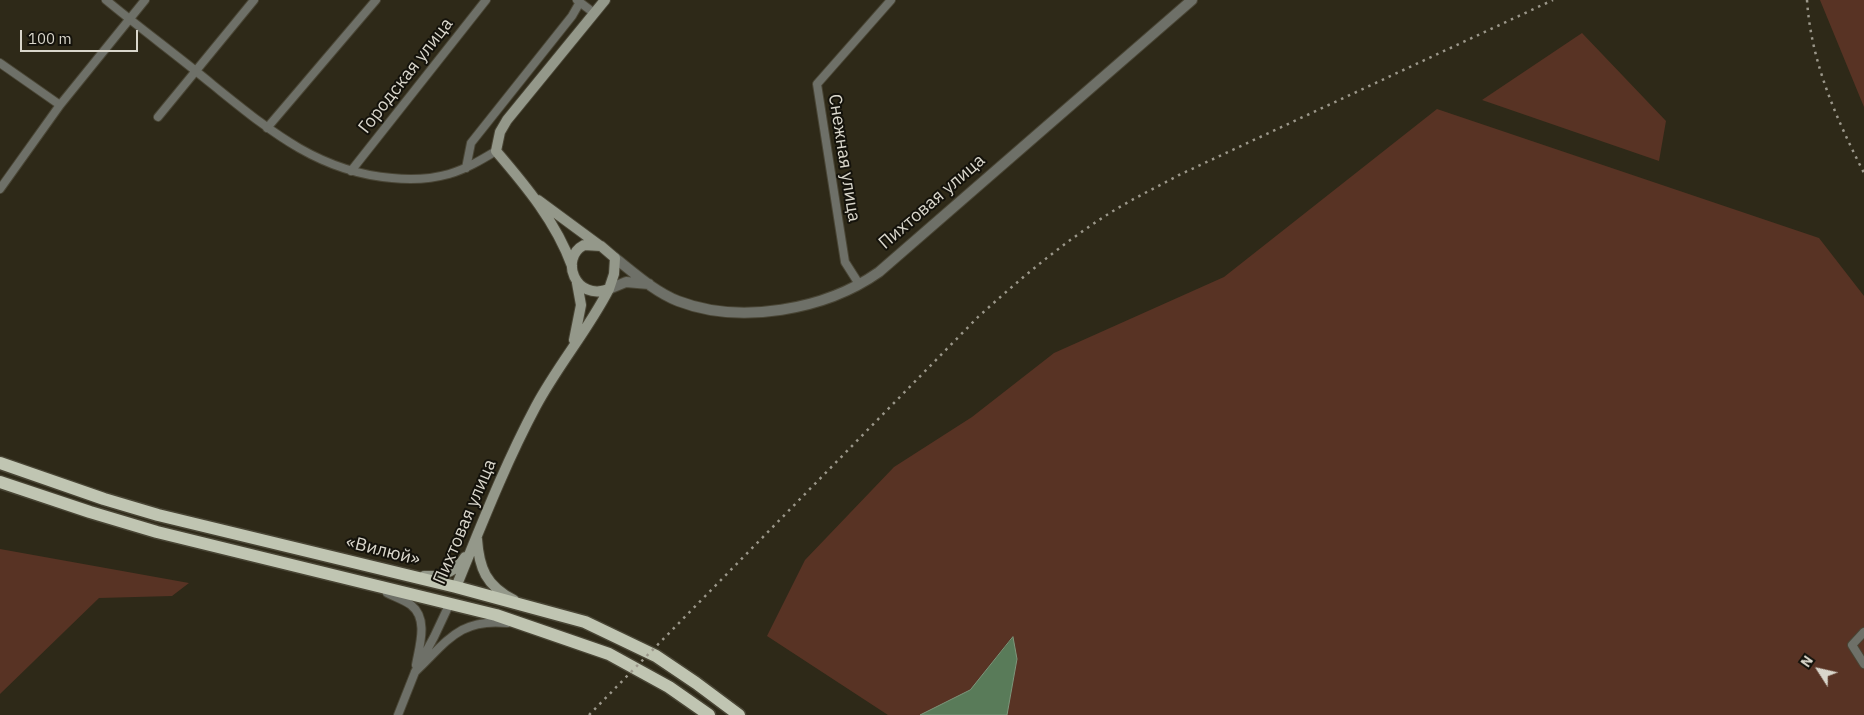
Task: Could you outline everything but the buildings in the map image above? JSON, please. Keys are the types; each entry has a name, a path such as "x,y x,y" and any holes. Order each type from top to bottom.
{"highway":[{"name":"«Вилюй»","path":"0,463 158,515 524,604 585,622 656,656 739,715"},
{"name":"«Вилюй»","path":"0,482 157,532 496,615 609,654 669,688 709,715"},
{"name":"Пихтовая улица","path":"450,603 456,587"}],"main road":[{"path":"535,198 615,258 615,269 609,289 602,292 590,292 583,288 577,280 561,241 535,198 496,151 500,132 507,120 604,0"},
{"path":"572,266 573,255 580,247 588,244 601,246"},
{"name":"Пихтовая улица","path":"572,346 581,305 577,280"},
{"name":"Пихтовая улица","path":"456,587 476,534 532,413 609,289"},
{"path":"405,575 432,576 446,574 463,560 476,534"},
{"path":"476,534 478,556 487,579 498,591 524,604"}],"street":[{"path":"106,0 267,128 317,159 351,172 406,180 447,175 466,168 496,151"},
{"path":"0,189 60,105 145,0"},
{"path":"158,117 197,72 254,0"},
{"path":"267,128 376,0"},
{"name":"Городская улица","path":"351,172 486,0"},
{"name":"Снежная улица","path":"859,284 845,262 822,126 817,84 891,0"},
{"name":"Пихтовая улица","path":"615,258 672,298 700,308 748,312 785,310 829,297 859,284 879,272 1192,0"},
{"path":"466,168 471,143 572,16 578,1 594,14"},
{"path":"0,63 60,105"},
{"name":"Пихтовая улица","path":"609,289 626,282 650,284"},
{"path":"370,584 410,604 416,610 421,620 421,627 415,672"},
{"name":"Пихтовая улица","path":"398,715 415,672 450,603"},
{"path":"415,672 451,637 472,625 492,622 522,624"},
{"path":"1864,632 1852,645 1864,664"}],"shaded area":[{"path":"1820,0 1864,0 1864,107"},
{"path":"1582,33 1666,121 1659,161 1482,100"},
{"path":"1437,109 1819,238 1864,296 1864,715 1007,715 1017,659 1012,637 970,690 920,715 888,715 767,636 805,560 894,467 972,417 1054,353 1224,277"},
{"path":"0,549 189,583 172,596 99,598 0,694"},
{"path":"1013,637 1017,659 1007,715 920,715 970,690"}],"railway":[{"path":"589,715 978,317 1028,273 1063,246 1118,208 1179,175 1553,0"},
{"path":"1807,0 1809,23 1826,89 1864,173"}]}
